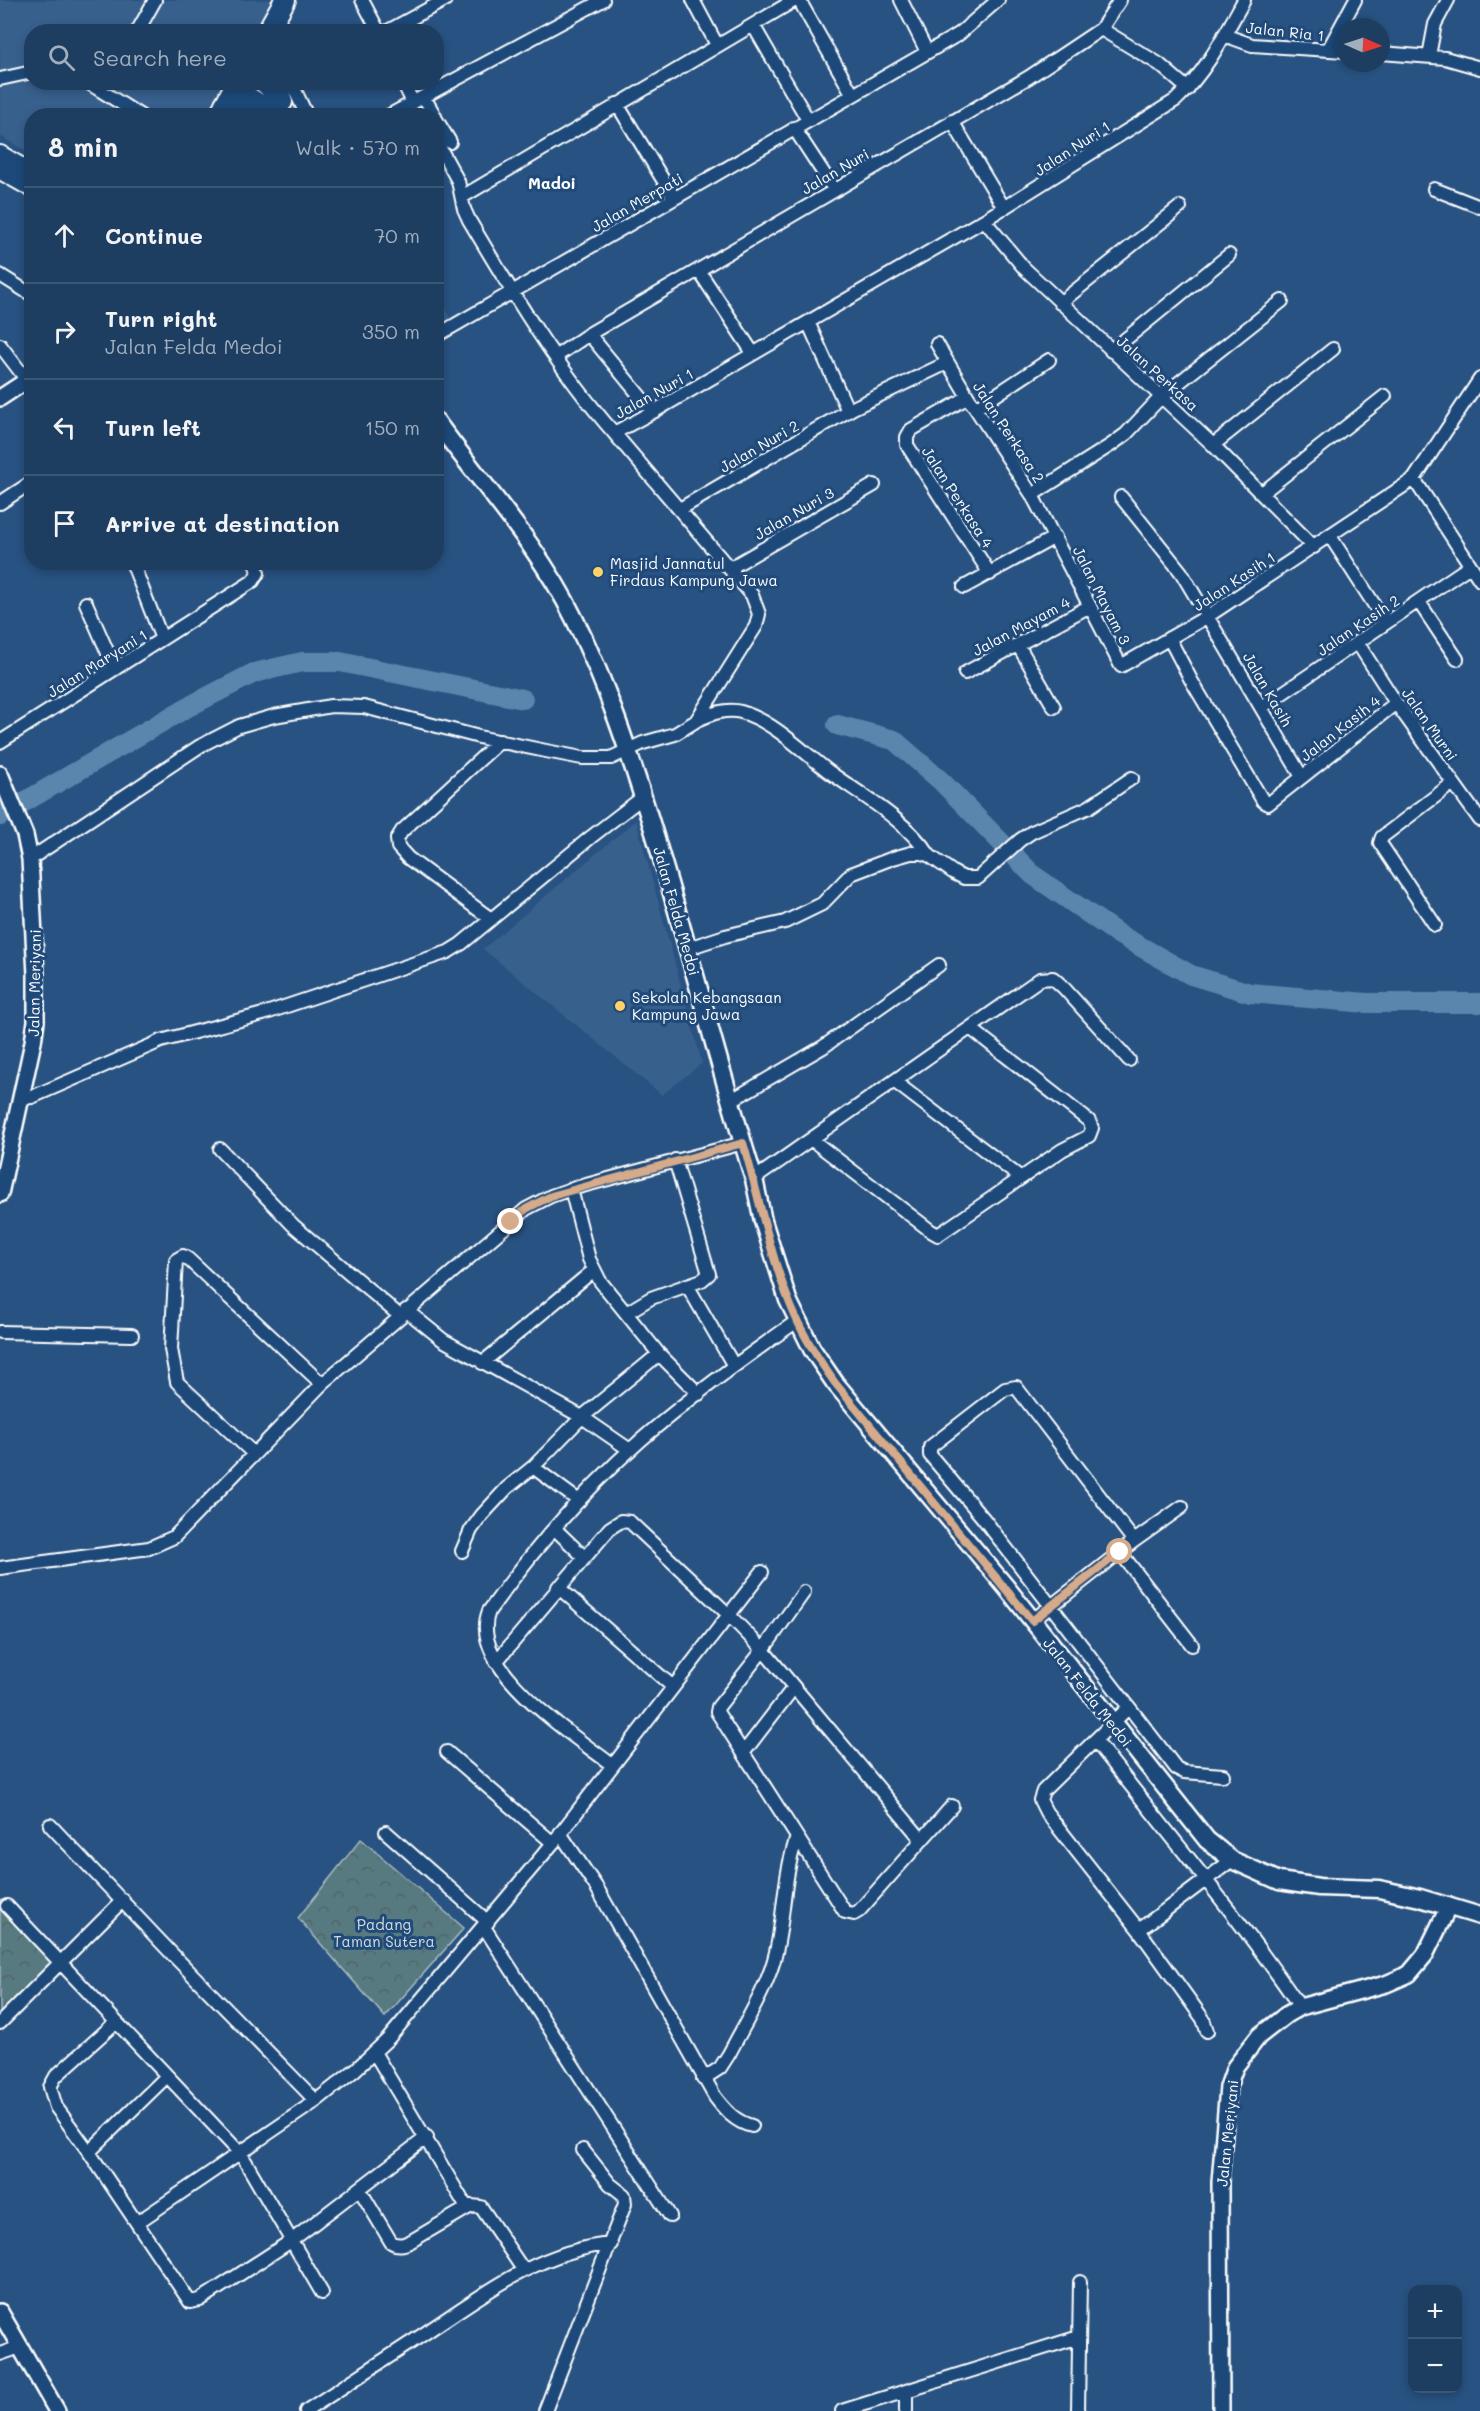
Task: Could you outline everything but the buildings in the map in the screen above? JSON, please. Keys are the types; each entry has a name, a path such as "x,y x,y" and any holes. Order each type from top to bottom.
{"main road":[{"path":"272,24 285,0"},
{"path":"223,108 233,90"},
{"path":"246,90 276,108"},
{"path":"266,90 278,108"},
{"path":"277,90 279,108"},
{"path":"0,144 24,158"},
{"path":"0,156 24,170"},
{"name":"Jalan Felda Medoi","path":"444,432 534,551 556,584 592,655 643,797 754,1179 763,1221 797,1321 835,1383 1032,1621 1207,1840 1232,1860 1260,1874 1285,1882 1319,1887 1379,1890 1449,1906 1480,1916"}],"street":[{"path":"142,24 155,0"},
{"path":"362,0 375,24"},
{"path":"401,24 445,0"},
{"path":"444,86 603,0"},
{"path":"693,0 717,45"},
{"path":"462,197 797,0 853,95"},
{"path":"901,0 927,52"},
{"name":"Jalan Merpati","path":"444,331 927,52 972,25 998,0"},
{"name":"Jalan Nuri","path":"555,357 589,334 1029,76 1101,29 1120,0"},
{"name":"Jalan Nuri 1","path":"444,142 469,220 512,292 555,357 614,433 984,220 1176,100 1205,68 1244,0"},
{"path":"1328,50 1355,0"},
{"path":"1429,56 1435,24 1448,0"},
{"path":"753,25 808,120"},
{"path":"1101,29 1159,64 1188,89"},
{"name":"Jalan Ria 1","path":"1224,35 1252,45 1336,50"},
{"path":"1390,54 1429,56 1480,68"},
{"path":"0,79 24,74"},
{"path":"100,90 128,108"},
{"path":"295,90 303,108"},
{"name":"Jalan Nuri 1","path":"410,90 427,108"},
{"path":"404,108 437,90"},
{"path":"617,104 674,198"},
{"path":"952,121 1004,208"},
{"path":"794,128 834,189"},
{"path":"0,173 24,186"},
{"path":"1434,189 1480,207"},
{"path":"1060,303 1180,207"},
{"name":"Jalan Perkasa","path":"984,220 1024,268 1213,445 1314,547"},
{"path":"1111,351 1229,255"},
{"path":"699,271 753,353"},
{"path":"0,275 24,290"},
{"path":"1032,495 1126,434 1162,396 1282,301"},
{"path":"808,322 850,410"},
{"path":"589,334 653,412"},
{"name":"Jalan Perkasa 2","path":"937,344 946,363 1032,495 1056,537"},
{"path":"0,345 24,375"},
{"path":"1213,445 1333,349"},
{"path":"976,408 1049,360"},
{"name":"Jalan Nuri 2","path":"680,509 850,410 946,363"},
{"path":"1480,379 1414,479 1480,580"},
{"path":"0,398 24,385"},
{"path":"1262,493 1385,396"},
{"name":"Jalan Perkasa 4","path":"968,397 911,430 907,437 908,445 990,574"},
{"path":"614,433 730,568 756,602 759,614 756,626 696,721"},
{"name":"Jalan Kasih 1","path":"1121,666 1208,616 1414,479"},
{"name":"Jalan Nuri 3","path":"730,568 874,485"},
{"path":"0,503 24,487"},
{"name":"Jalan Kasih","path":"1121,497 1181,572 1302,777"},
{"path":"1330,536 1386,623"},
{"path":"964,586 1056,537"},
{"name":"Jalan Mayam 3","path":"1056,537 1121,666"},
{"name":"Jalan Kasih 2","path":"1262,707 1470,566"},
{"path":"135,570 162,639"},
{"name":"Jalan Maryani 1","path":"0,742 253,581 258,573 257,570"},
{"path":"1419,602 1457,660"},
{"path":"86,603 116,669"},
{"name":"Jalan Mayam 4","path":"965,673 1090,606"},
{"name":"Jalan Kasih 4","path":"1169,638 1191,680 1263,801 1268,804 1396,703"},
{"name":"Jalan Murni","path":"1357,642 1396,703 1480,820"},
{"path":"1018,645 1054,707"},
{"path":"30,859 200,746 239,726 274,716 331,706 364,707 500,741 597,759 611,758 643,743 675,734 696,721 722,711 737,711 750,715 795,742 827,770 897,820 919,839 930,856"},
{"path":"491,919 408,858 398,848 397,839 402,831 500,741"},
{"path":"688,948 725,936 785,922 809,912 822,904 851,874 911,853 930,856 964,878 978,878 1032,832 1089,807 1132,778"},
{"name":"Jalan Meriyani","path":"0,1194 22,1098 36,1021 30,859 25,835 2,779"},
{"path":"1435,925 1380,843 1382,837 1453,783"},
{"path":"22,1098 32,1097 161,1041 263,1014 440,955 460,944 643,797"},
{"path":"730,1101 823,1047 939,965"},
{"path":"754,1179 1035,982 1049,977 1063,987 1129,1060"},
{"path":"812,1140 935,1234 943,1233 1062,1150 1092,1133 1092,1124 970,1028"},
{"path":"895,1082 1021,1178"},
{"path":"0,1568 120,1553 161,1544 174,1537 322,1383 526,1209 571,1189 743,1143"},
{"path":"220,1149 293,1225 403,1313 482,1363 582,1417 630,1450"},
{"path":"626,1313 651,1298 707,1277 710,1269 675,1160"},
{"path":"571,1189 594,1270 600,1281 659,1354 699,1394"},
{"path":"253,1453 177,1382 171,1349 176,1260 183,1256 188,1258 322,1383"},
{"path":"482,1363 594,1270"},
{"path":"687,1285 734,1366"},
{"path":"612,1765 528,1698 496,1662 486,1634 486,1619 489,1611 579,1501 630,1450 734,1366 797,1321"},
{"path":"0,1332 132,1335"},
{"path":"462,1551 471,1530 507,1488 533,1467 582,1417 659,1354"},
{"path":"1134,1541 1016,1387 1005,1389 932,1445 929,1450 930,1455 1179,1770 1223,1775"},
{"path":"533,1467 579,1501"},
{"path":"1032,1621 1134,1541 1182,1507"},
{"path":"496,1662 613,1524 621,1521 630,1522 763,1650 922,1840"},
{"path":"555,1529 584,1557"},
{"path":"1120,1552 1192,1645"},
{"path":"138,2222 316,2101 374,2052 486,1924 557,1838 762,1572"},
{"path":"558,1587 673,1687"},
{"path":"804,1592 717,1710 718,1716 744,1752 841,1908 849,1914 859,1911 952,1806"},
{"path":"744,1752 794,1687"},
{"path":"1128,1708 1041,1794 1040,1800 1046,1812 1138,1930 1203,2019 1208,2031"},
{"path":"1095,1740 1205,1881 1235,1915 1300,2007"},
{"path":"447,1752 557,1838 580,1860 632,1948 704,2079 727,2111 742,2123 752,2126"},
{"path":"50,1825 316,2101"},
{"path":"386,1832 486,1924 670,2216"},
{"path":"704,2079 720,2068 729,2054 776,1955 785,1884 797,1838"},
{"path":"1138,1930 1232,1860"},
{"path":"0,2023 123,1900"},
{"path":"7,1906 240,2154 322,2293"},
{"name":"Jalan Meriyani","path":"1221,2411 1220,2182 1228,2087 1235,2067 1259,2036 1300,2007 1386,1984 1408,1974 1425,1955 1449,1906"},
{"path":"116,2022 56,2076 50,2087 56,2107 138,2222 186,2297 193,2302 291,2241 427,2137"},
{"path":"374,2052 427,2137 467,2208"},
{"path":"89,2152 166,2076"},
{"path":"544,2411 611,2244 623,2211 625,2198 610,2184 583,2150"},
{"path":"360,2190 395,2244 405,2244 475,2205 487,2214 524,2271"},
{"path":"306,2411 446,2318 524,2271 578,2250 611,2244"},
{"path":"1078,2411 1080,2282"},
{"path":"0,2312 57,2411"},
{"path":"842,2411 856,2409 1079,2337"},
{"path":"0,2354 20,2347"},
{"path":"906,2392 906,2411"}],"shaded area":[{"path":"0,0 276,0 262,24 24,24 24,90 225,90 214,108 24,108 24,150 0,136"},
{"path":"444,304 450,318 444,321"},
{"name":"Sekolah Kebangsaan Kampung Jawa","path":"636,820 702,1063 662,1095 483,949"}],"green space":[{"name":"Padang Taman Sutera","path":"361,1839 464,1928 385,2017 298,1918"},
{"path":"0,1900 61,1963 0,2023"}],"waterway":[{"path":"0,816 186,708 254,673 302,662 340,662 523,699"},
{"path":"837,725 894,740 941,781 1033,875 1118,934 1191,975 1250,993 1367,1003 1480,1003"}],"place":[{"name":"Masjid Jannatul Firdaus Kampung Jawa","path":"598,572"},
{"name":"Sekolah Kebangsaan Kampung Jawa","path":"620,1006"}],"district":[{"name":"Madoi","path":"552,182"}],"route":[{"path":"511,1222 537,1202 571,1189 743,1143 763,1221 783,1285 797,1321 812,1348 835,1383 1032,1621 1120,1552"}]}
